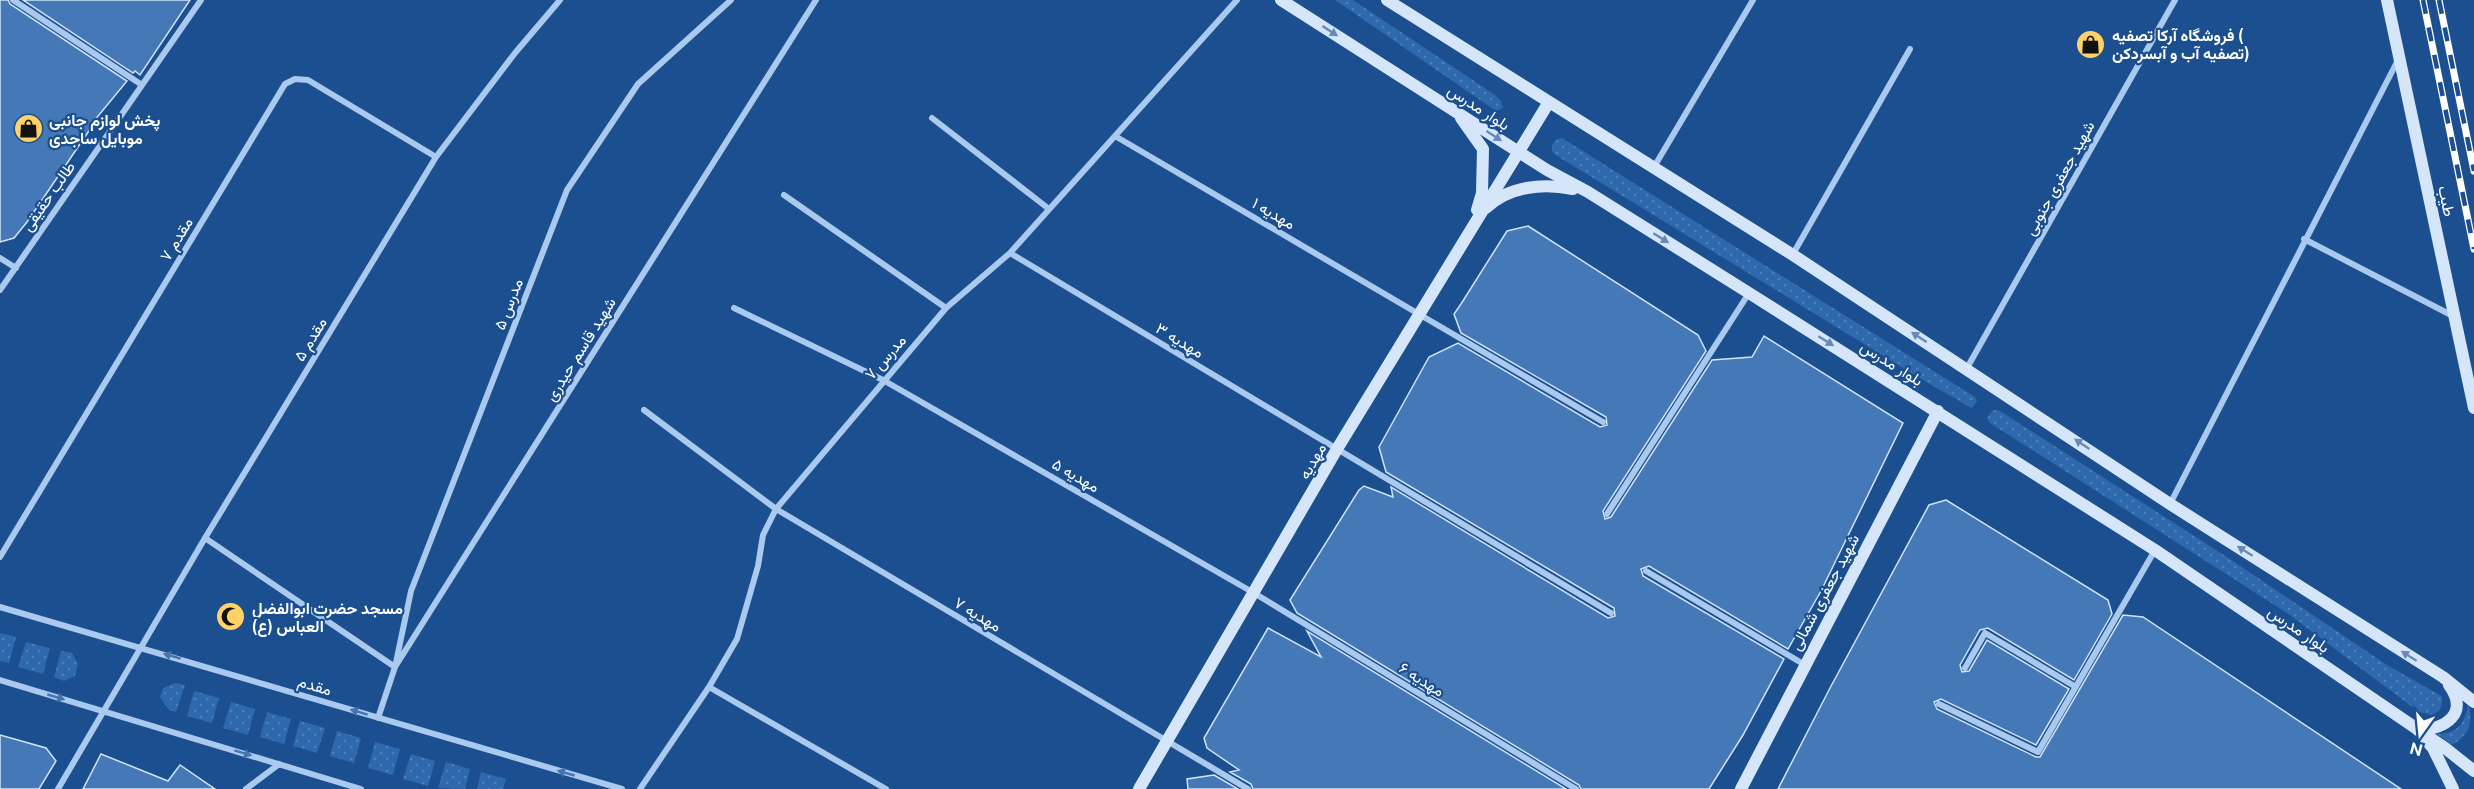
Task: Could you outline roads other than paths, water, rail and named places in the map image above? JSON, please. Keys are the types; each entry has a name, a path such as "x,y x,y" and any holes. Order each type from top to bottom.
{"main road":[{"name":"بلوار مدرس","path":"1281,0 1518,151 1588,192 1938,411 2155,550 2418,730 2474,771"},
{"path":"1387,0 1793,255 2170,504 2443,677 2474,702"},
{"name":"طیب","path":"2387,0 2474,408"},
{"name":"مهدیه","path":"1138,789 1337,449 1549,102"},
{"path":"1457,112 1483,148 1482,193 1473,224"},
{"path":"1473,224 1487,206 1509,193 1534,186 1560,186 1588,192"},
{"name":"شهید جعفری شمالی","path":"1741,789 1938,411"},
{"path":"2418,730 2439,728 2452,718 2456,711 2453,691 2443,677"},
{"path":"2418,730 2433,748 2453,789"}],"street":[{"path":"14,0 142,85"},
{"name":"طالب حقیقی","path":"0,290 201,0"},
{"name":"مقدم ۵","path":"58,789 205,538 436,157 515,53 560,0"},
{"name":"مدرس ۵","path":"395,667 411,591 567,190 638,84 731,0"},
{"name":"شهید قاسم حیدری","path":"378,718 395,667 816,0"},
{"name":"مدرس ۷","path":"640,789 709,687 737,639 758,566 763,535 776,509 946,308 1010,253 1237,0"},
{"path":"1654,168 1753,0"},
{"name":"شهید جعفری جنوبی","path":"1967,368 2175,0"},
{"path":"1793,255 1910,50"},
{"path":"2170,504 2399,57"},
{"name":"مقدم ۷","path":"0,557 285,84 295,79 308,80 436,157"},
{"path":"932,118 1049,209"},
{"name":"مهدیه ۱","path":"1115,136 1603,422"},
{"path":"784,195 946,308"},
{"path":"2304,240 2455,317"},
{"name":"مهدیه ۳","path":"1010,253 1611,613"},
{"path":"0,258 15,268"},
{"path":"1607,514 1749,293"},
{"name":"مهدیه ۵","path":"734,308 883,380 1254,593"},
{"name":"مهدیه ۷","path":"644,410 776,509 1248,789"},
{"path":"205,538 395,667"},
{"path":"1939,704 2038,752 2155,550"},
{"path":"1646,572 1804,665"},
{"name":"مهدیه ۶","path":"1254,593 1576,789"},
{"name":"مقدم","path":"0,607 622,789"},
{"path":"1965,668 1985,633 2076,687"},
{"path":"0,680 279,764 341,786 361,789"},
{"path":"709,687 886,789"},
{"path":"246,789 279,764"}],"railway":[{"path":"2423,0 2474,249"},
{"path":"2439,0 2474,171"}],"place":[{"name":"فروشگاه آرکا تصفیه ( تصفیه آب و آبسردکن)","path":"2091,44"},
{"name":"پخش لوازم جانبی موبایل ساجدی","path":"28,129"},
{"name":"مسجد حضرت ابوالفضل العباس (ع)","path":"231,617"}]}
